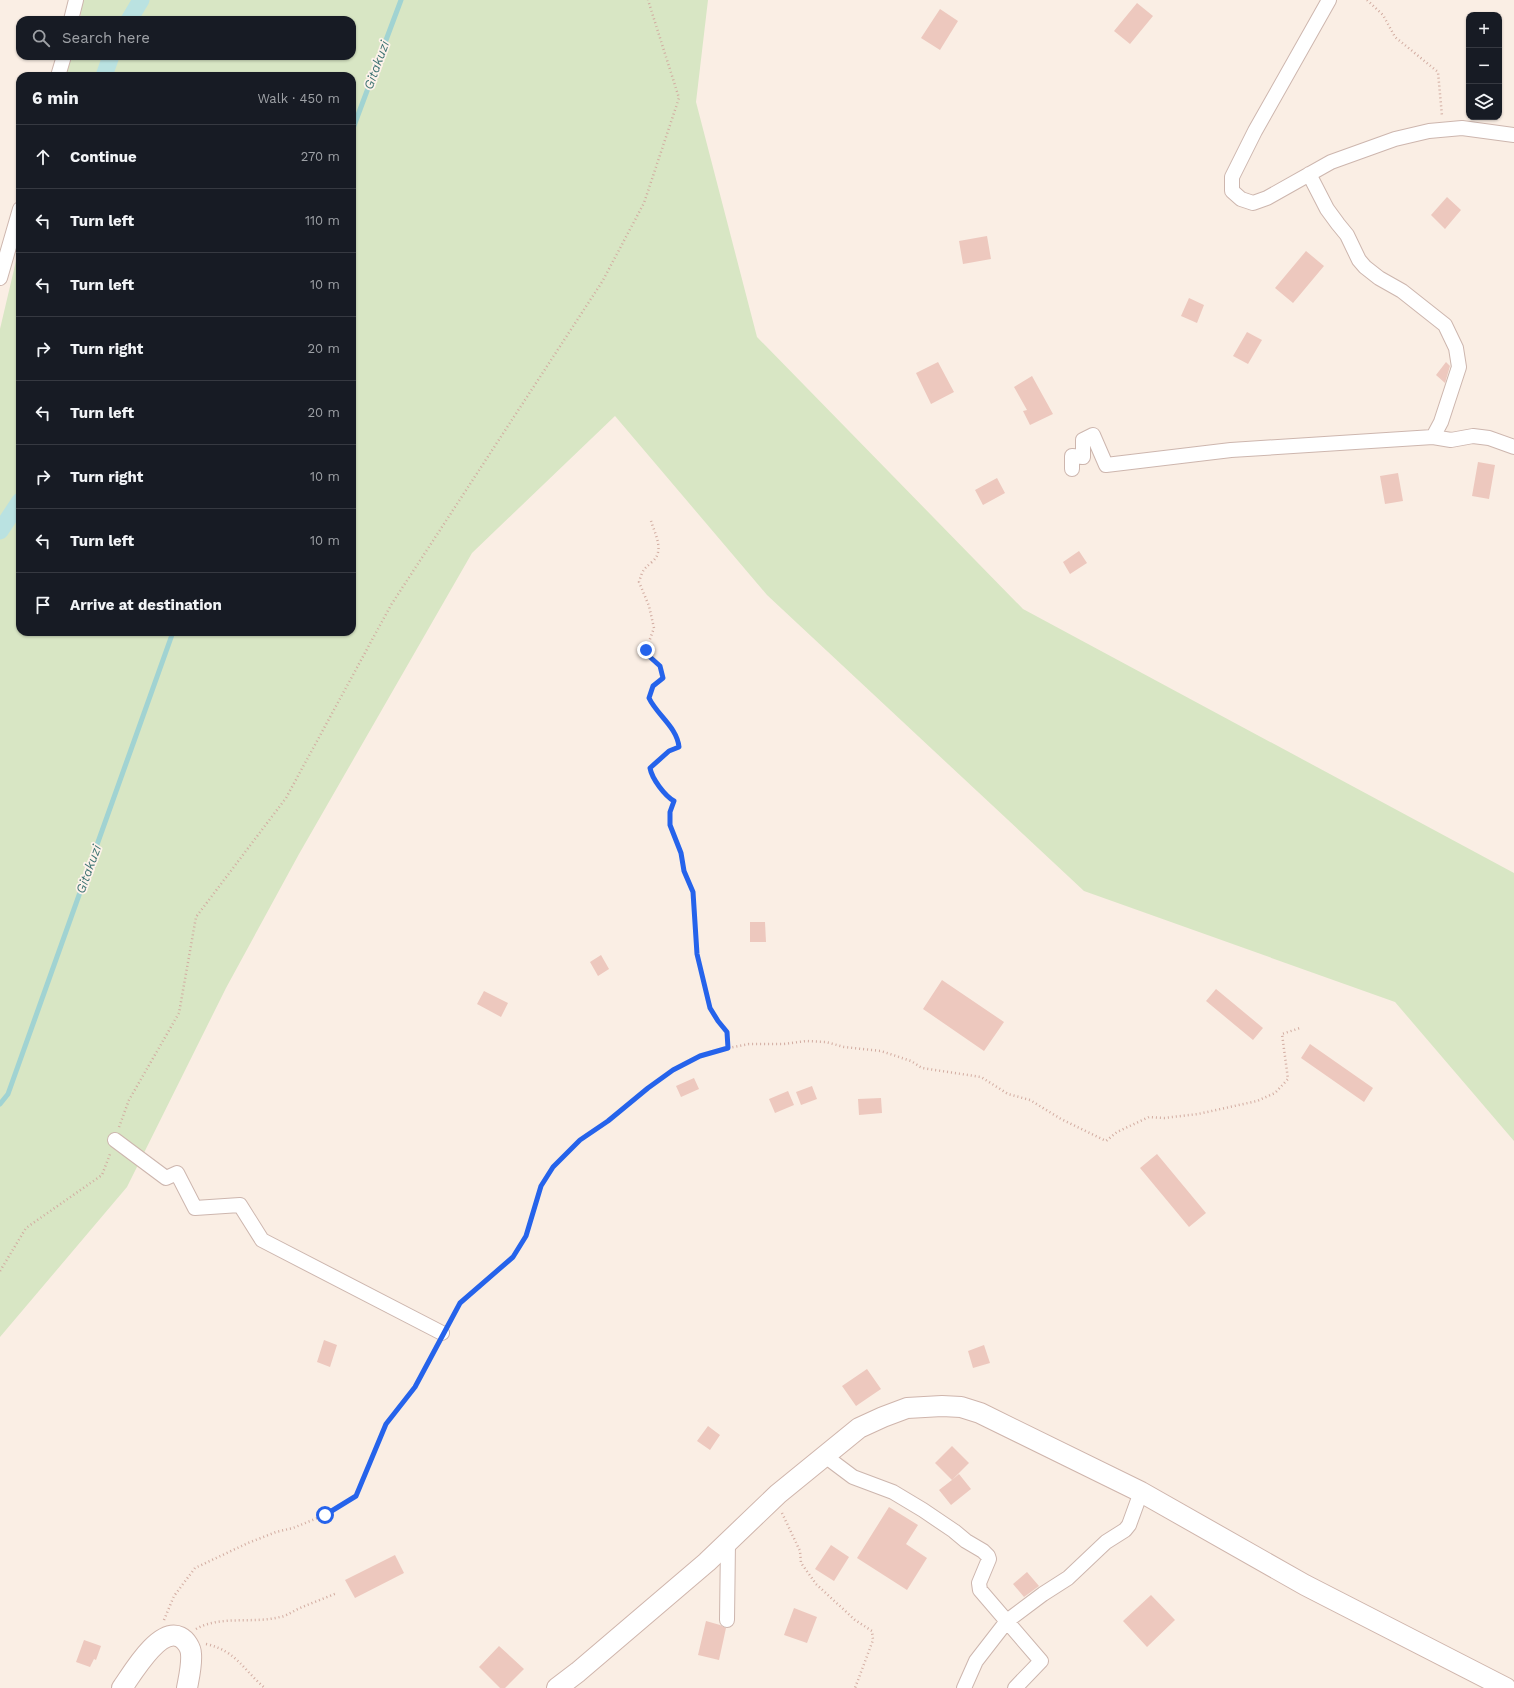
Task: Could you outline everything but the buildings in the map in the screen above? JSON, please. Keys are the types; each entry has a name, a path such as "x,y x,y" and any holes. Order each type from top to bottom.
{"main road":[{"path":"557,1688 584,1667 728,1542 770,1501 859,1428 907,1408 942,1406 961,1408 980,1413 1141,1492 1305,1585 1506,1688"},
{"path":"122,1688 148,1653 179,1641 191,1654 187,1688"}],"street":[{"path":"73,16 76,0"},
{"path":"1329,0 1255,131 1232,177 1232,191 1241,199 1253,204 1268,198 1331,162 1394,139 1442,129 1462,128 1514,135"},
{"path":"59,72 63,60"},
{"path":"1309,174 1327,209 1347,235 1359,260 1365,267 1379,278 1402,291 1445,324 1456,348 1459,367 1441,422 1433,437"},
{"path":"0,278 16,223"},
{"path":"1072,469 1072,456 1083,456 1083,440 1093,435 1106,465 1231,450 1433,437 1451,440 1473,436 1489,438 1514,447"},
{"path":"115,1140 166,1178 177,1173 195,1208 240,1205 262,1240 442,1333"},
{"path":"825,1456 853,1477 893,1492 923,1510 966,1541 986,1553 989,1559 979,1587 1041,1661 1015,1688"},
{"path":"964,1688 976,1661 1007,1621 1043,1594 1068,1578 1106,1542 1125,1530 1129,1525 1141,1492"},
{"path":"727,1620 728,1542"}],"path":[{"path":"0,1271 26,1228 102,1176 129,1100 179,1013 196,917 286,798 391,605 602,282 644,203 679,98 648,0"},
{"path":"1367,0 1384,15 1395,37 1438,72 1442,129"},
{"path":"651,521 659,553 654,561 644,568 639,582 649,606 654,628 646,650 650,657 660,666 663,678 653,686 649,698 654,708 678,738 679,747 669,751 650,768 652,776 667,797 674,801 670,812 670,825 681,853 684,871 693,892 697,954 710,1008 727,1032 728,1048"},
{"path":"265,1688 227,1651 218,1647 204,1644 179,1641 164,1620 174,1596 194,1568 248,1542 276,1532 293,1528 325,1515 356,1496 386,1424 415,1387 442,1333 460,1303 513,1257 526,1236 541,1186 553,1167 580,1140 608,1121 648,1088 673,1070 700,1056 749,1044 784,1044 806,1041 826,1042 881,1051 911,1061 922,1068 981,1077 1008,1094 1030,1100 1061,1119 1106,1141 1117,1132 1149,1117 1174,1118 1216,1111 1257,1101 1275,1093 1288,1079 1282,1034 1300,1028"},
{"path":"770,1501 781,1512 800,1551 801,1564 816,1584 855,1620 872,1631 873,1640 855,1688"},
{"path":"179,1641 202,1626 216,1622 245,1619 260,1620 282,1617 299,1608 337,1593"}],"green space":[{"path":"83,0 708,0 696,102 757,337 1023,609 1514,873 1514,1141 1395,1002 1084,891 767,595 615,416 472,553 299,854 226,988 127,1187 0,1337 0,329 16,261 16,636 356,636 356,72 65,72 68,60 356,60 356,16 81,16"}],"waterway":[{"path":"131,16 141,0"},
{"name":"Gitakuzi","path":"356,120 401,0"},
{"path":"105,72 110,60"},
{"path":"0,531 16,507"},
{"name":"Gitakuzi","path":"0,1104 8,1094 172,636"}],"route":[{"path":"325,1515 356,1496 386,1424 415,1387 446,1326 460,1303 513,1257 526,1236 541,1186 553,1167 580,1140 608,1121 648,1088 673,1070 700,1056 728,1048 727,1032 710,1008 708,992 697,954 693,892 684,871 681,853 670,825 670,812 674,801 667,797 652,776 650,768 669,751 679,747 678,738 654,708 649,698 653,686 663,678 660,666 650,657 646,650"}]}
